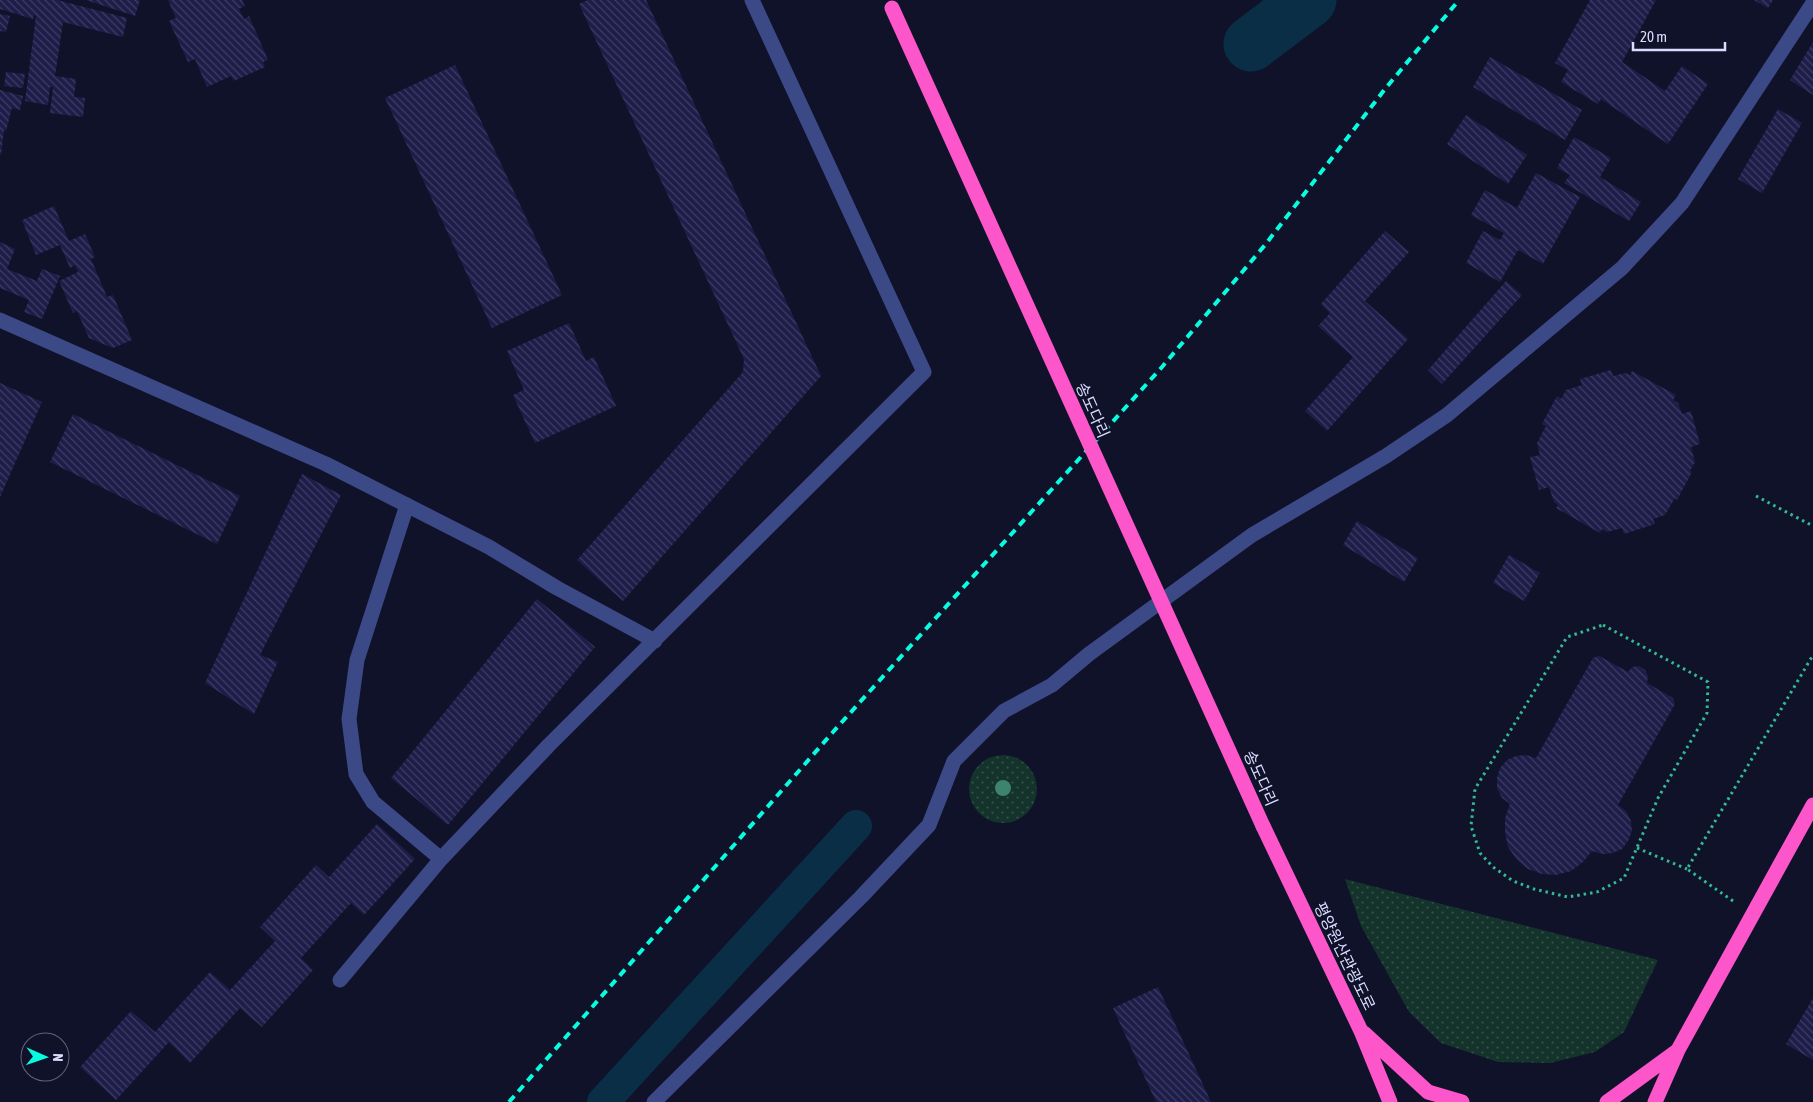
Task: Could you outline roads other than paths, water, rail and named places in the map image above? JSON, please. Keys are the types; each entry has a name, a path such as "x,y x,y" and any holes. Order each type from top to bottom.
{"highway":[{"name":"송도다리","path":"890,4 1263,826"},
{"path":"1655,1102 1678,1050 1813,805"},
{"name":"평양원산관광도로","path":"1263,826 1361,1030 1390,1102"},
{"path":"1361,1030 1428,1092 1462,1102"},
{"path":"1606,1102 1678,1050"}],"street":[{"path":"340,980 441,859 549,745 924,372 752,0"},
{"path":"654,1102 860,897 929,825 954,761 1004,711 1052,685 1089,654 1252,535 1386,456 1448,415 1622,268 1682,203 1813,3"},
{"path":"0,320 326,464 489,547 557,588 655,641"},
{"path":"406,505 357,660 349,719 356,774 373,802 441,859"}],"waterway":[{"path":"1251,44 1309,0"},
{"path":"603,1102 856,826"}],"railway":[{"path":"509,1102 833,732 1162,367 1265,245 1385,89 1459,0"}]}
